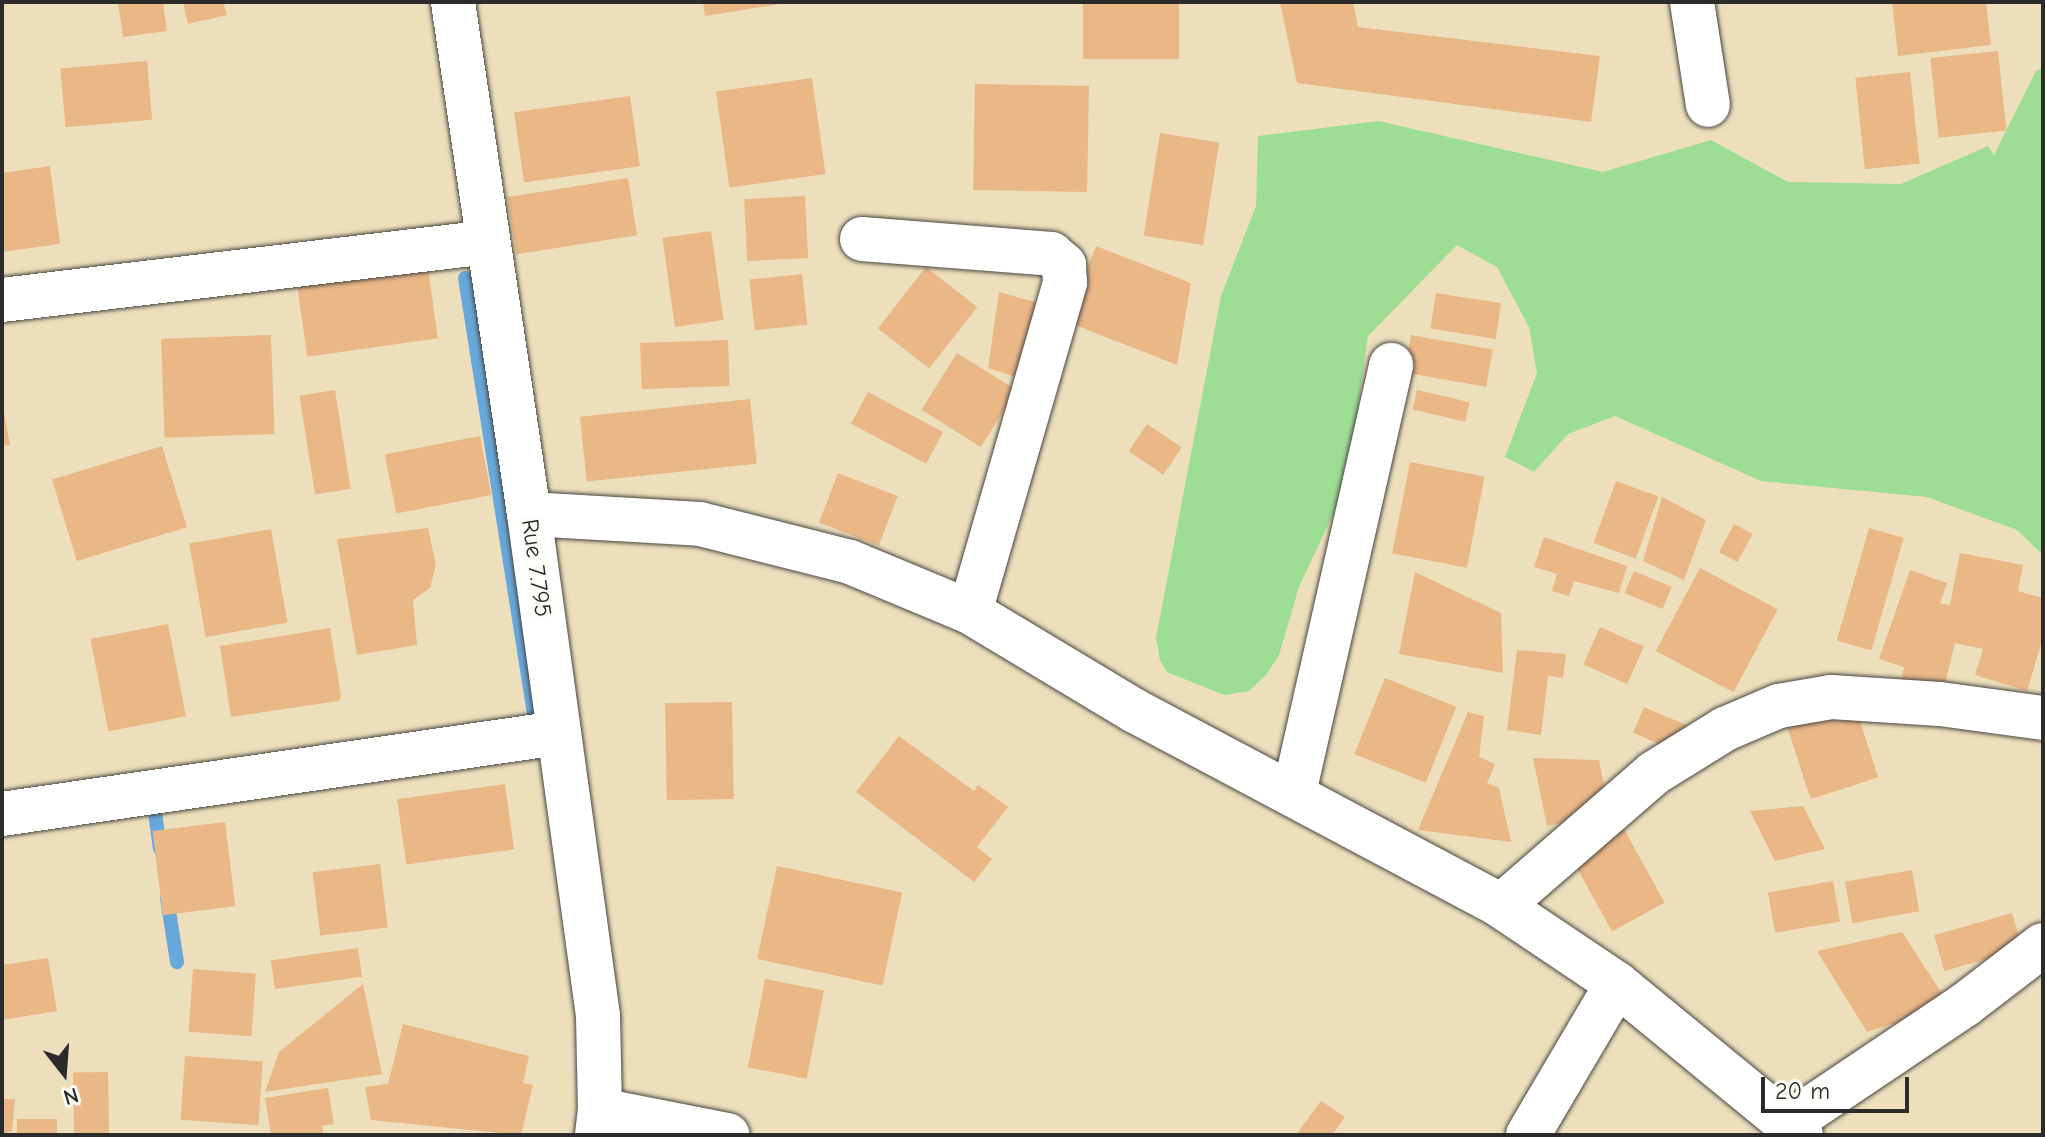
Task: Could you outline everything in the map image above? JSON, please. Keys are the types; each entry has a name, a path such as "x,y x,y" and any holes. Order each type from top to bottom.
{"street":[{"name":"Rue 7.795","path":"453,2 486,242 529,514 598,1016 598,1123"},
{"path":"1692,2 1708,105"},
{"path":"862,239 1051,254 1064,265 1065,283 970,612"},
{"path":"2,300 486,242"},
{"path":"1294,793 1391,365"},
{"path":"529,514 700,524 850,562 970,612 1135,711 1501,906 1617,984 1795,1129 2043,945"},
{"path":"1501,906 1654,773 1725,729 1779,706 1831,697 1940,704 2043,718"},
{"path":"2,814 558,733"},
{"path":"1528,1135 1617,984"},
{"path":"598,1123 728,1135"}],"green space":[{"path":"2043,68 2043,555 2017,530 1927,497 1761,481 1615,416 1568,434 1534,472 1505,457 1537,373 1529,327 1497,267 1457,245 1368,336 1348,482 1299,587 1279,655 1266,675 1249,691 1224,695 1167,672 1160,660 1156,638 1221,296 1256,206 1258,136 1378,121 1603,172 1711,140 1788,182 1901,184 1988,146 1994,155 2036,71"}],"building":[{"path":"118,2 163,2 167,31 123,37"},
{"path":"183,2 223,2 227,15 188,24"},
{"path":"703,2 779,2 780,4 705,16"},
{"path":"1083,2 1179,2 1179,59 1083,59"},
{"path":"1280,2 1353,2 1358,27 1600,56 1591,122 1297,83"},
{"path":"1892,2 1986,2 1991,45 1898,56"},
{"path":"1998,51 2006,131 1939,138 1930,58"},
{"path":"147,61 152,120 65,127 60,69"},
{"path":"1910,72 1920,163 1865,169 1855,78"},
{"path":"812,78 825,174 729,188 716,91"},
{"path":"975,84 1089,86 1087,192 973,190"},
{"path":"630,96 640,166 524,183 514,112"},
{"path":"1160,133 1219,142 1203,245 1144,236"},
{"path":"50,166 60,244 2,252 2,173"},
{"path":"628,178 637,235 517,254 508,197"},
{"path":"805,196 808,258 747,261 744,199"},
{"path":"711,231 724,320 675,327 662,238"},
{"path":"1096,246 1191,283 1177,365 1065,321"},
{"path":"926,267 977,307 929,368 878,328"},
{"path":"428,268 438,338 307,357 297,286"},
{"path":"802,274 807,325 755,330 749,280"},
{"path":"999,292 1046,305 1024,380 988,368"},
{"path":"1436,293 1501,303 1496,339 1430,329"},
{"path":"271,335 274,434 165,438 161,339"},
{"path":"1411,335 1493,349 1486,387 1404,372"},
{"path":"728,340 730,386 642,389 640,343"},
{"path":"957,353 1016,390 981,447 921,410"},
{"path":"335,390 351,489 315,494 299,396"},
{"path":"1417,390 1470,402 1465,422 1413,409"},
{"path":"868,392 943,432 926,464 851,424"},
{"path":"750,399 757,464 587,482 580,417"},
{"path":"2,401 10,445 2,446"},
{"path":"1147,424 1182,447 1163,475 1129,451"},
{"path":"480,436 491,495 396,513 385,455"},
{"path":"162,446 187,527 77,561 52,480"},
{"path":"1410,462 1485,477 1467,568 1392,553"},
{"path":"838,473 898,496 879,545 819,522"},
{"path":"1616,481 1658,496 1636,558 1593,543"},
{"path":"1662,497 1706,520 1684,580 1643,561"},
{"path":"1734,524 1753,534 1738,562 1719,552"},
{"path":"428,528 436,565 430,588 413,600 417,645 357,655 337,539"},
{"path":"1869,528 1904,538 1871,650 1837,640"},
{"path":"271,529 287,623 206,637 189,543"},
{"path":"1544,537 1627,566 1619,593 1574,581 1569,596 1552,591 1557,574 1534,567"},
{"path":"1960,553 2023,565 2018,591 2043,598 2043,638 2027,691 1975,675 1983,649 1955,643 1940,704 1898,693 1904,667 1879,659 1910,570 1947,583 1940,603 1950,605"},
{"path":"1700,568 1778,609 1734,692 1656,651"},
{"path":"1634,571 1672,587 1662,609 1625,593"},
{"path":"1415,572 1501,613 1503,673 1399,654"},
{"path":"168,624 186,716 108,731 90,639"},
{"path":"1600,627 1644,647 1627,684 1583,664"},
{"path":"330,628 341,696 339,701 231,717 220,646"},
{"path":"1517,650 1566,654 1563,678 1548,676 1541,735 1507,730"},
{"path":"1385,678 1456,707 1426,783 1354,754"},
{"path":"732,702 734,799 667,800 665,703"},
{"path":"1855,706 1878,777 1811,799 1787,728"},
{"path":"1644,707 1689,726 1678,752 1633,733"},
{"path":"1468,712 1484,716 1479,757 1495,764 1487,783 1499,788 1511,842 1418,830"},
{"path":"899,736 974,791 978,785 1008,807 977,847 992,859 974,882 856,792"},
{"path":"1533,758 1599,760 1608,804 1595,816 1547,826"},
{"path":"505,784 514,849 406,865 397,799"},
{"path":"1803,806 1825,849 1775,861 1750,811"},
{"path":"225,822 235,906 163,915 153,831"},
{"path":"1620,822 1665,902 1612,932 1568,851"},
{"path":"380,864 388,928 320,936 313,872"},
{"path":"777,866 902,893 882,986 757,959"},
{"path":"1912,870 1919,911 1852,923 1845,882"},
{"path":"1833,881 1840,921 1775,933 1768,892"},
{"path":"2012,913 2022,949 1944,971 1934,935"},
{"path":"1902,932 1950,1006 1867,1032 1817,951"},
{"path":"358,948 362,977 275,989 271,960"},
{"path":"48,958 57,1011 2,1020 2,965"},
{"path":"193,969 256,973 251,1036 189,1032"},
{"path":"765,979 824,990 807,1079 748,1067"},
{"path":"363,984 382,1074 265,1092 279,1052"},
{"path":"403,1024 529,1056 523,1083 533,1085 521,1135 371,1120 365,1087 388,1084"},
{"path":"185,1056 263,1061 258,1125 181,1120"},
{"path":"108,1072 109,1134 74,1135 73,1073"},
{"path":"328,1088 334,1124 322,1126 324,1135 271,1135 265,1098"},
{"path":"2,1099 15,1099 12,1131 2,1134"},
{"path":"1321,1101 1345,1117 1332,1135 1296,1135"},
{"path":"17,1119 57,1119 57,1135 17,1135"}],"waterway":[{"path":"465,278 534,713"},
{"path":"153,798 160,849"},
{"path":"167,898 177,962"}]}
